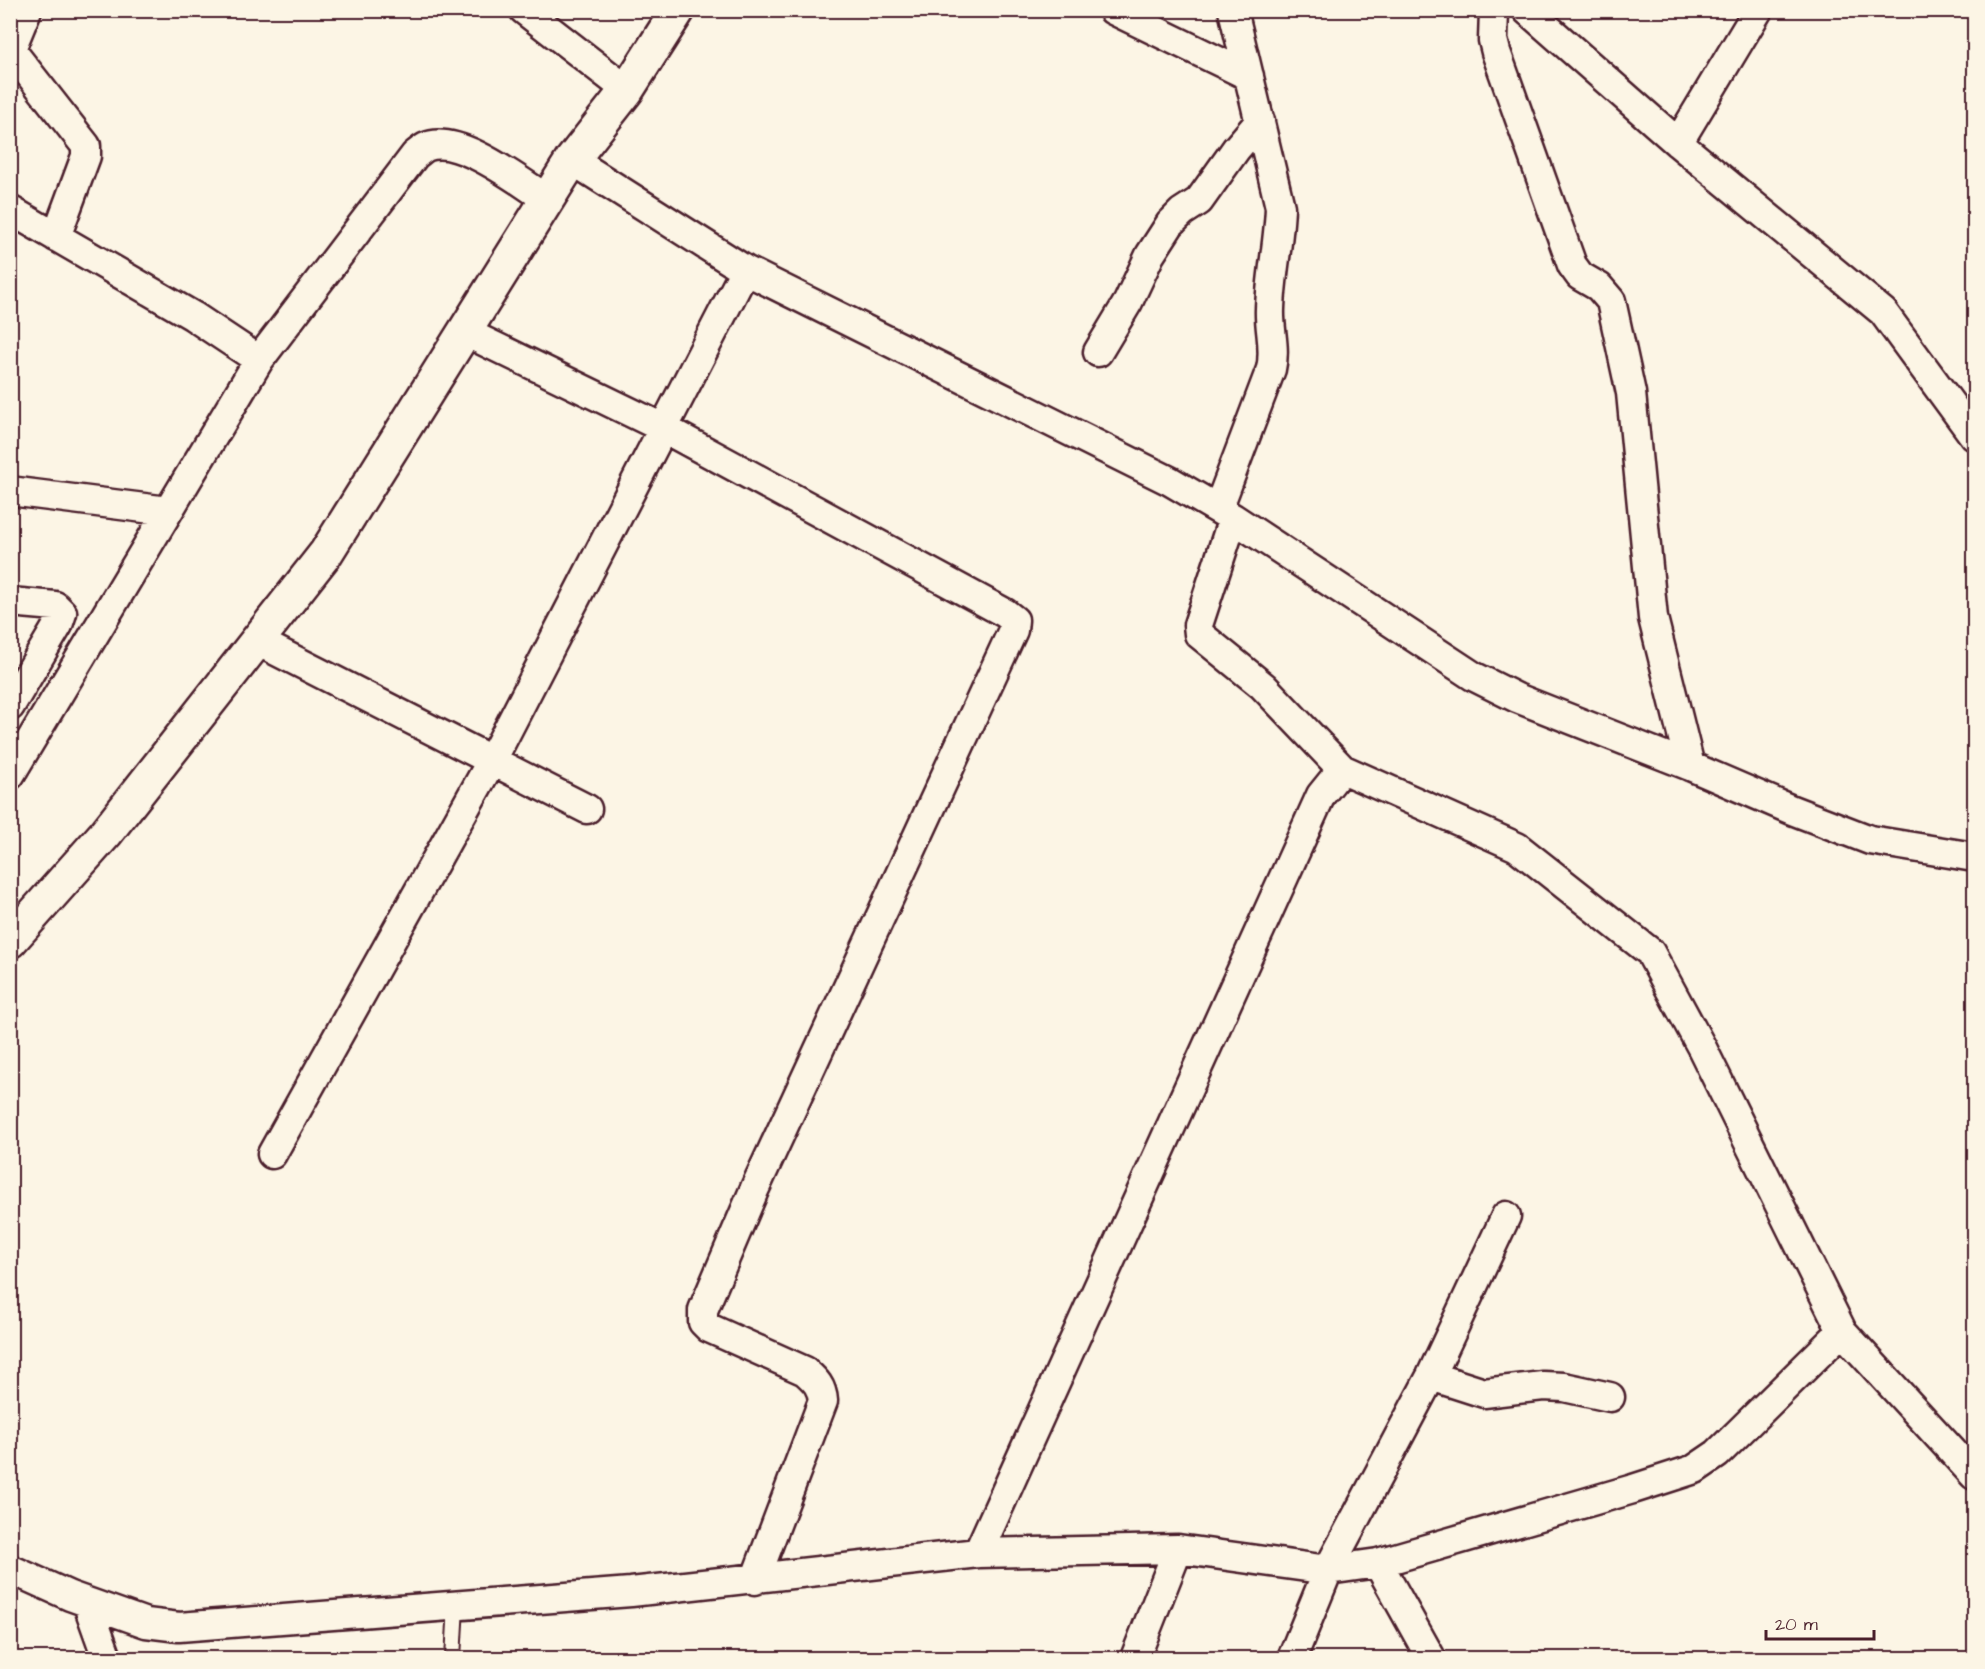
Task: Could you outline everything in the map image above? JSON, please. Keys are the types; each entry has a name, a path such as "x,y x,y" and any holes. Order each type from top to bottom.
{"main road":[{"path":"10,941 105,833 326,553 572,160 627,90 678,10"}],"street":[{"path":"27,10 11,49 86,146 86,156 56,237"},
{"path":"524,10 627,90"},
{"path":"1113,10 1249,76"},
{"path":"1233,10 1280,207 1270,311 1275,353 1225,513 1198,625 1199,634 1263,686 1342,769 1517,847 1650,952 1702,1048 1842,1331 1974,1475"},
{"path":"1494,10 1493,40 1496,52 1572,265 1580,276 1599,287 1611,301 1631,393 1653,618 1690,766"},
{"path":"1527,10 1678,142 1883,312 1974,436"},
{"path":"1678,142 1758,10"},
{"path":"1098,352 1128,302 1150,255 1170,224 1182,212 1199,201 1236,149 1260,121"},
{"path":"10,775 259,360 414,155 427,146 450,145 478,155 547,199"},
{"path":"572,160 745,270 1170,481 1225,513 1473,676 1516,698 1870,840 1974,856"},
{"path":"10,210 193,316 259,360"},
{"path":"272,1154 492,760 745,270"},
{"path":"465,332 663,428 1005,613 1014,620 1014,630 755,1188 703,1310 703,1322 709,1328 804,1371 822,1391 823,1401 755,1580"},
{"path":"10,491 168,511"},
{"path":"10,602 55,606 62,613 58,625 10,706"},
{"path":"257,641 587,809"},
{"path":"978,1553 1320,795 1342,769"},
{"path":"1292,1659 1328,1570 1431,1376 1506,1216"},
{"path":"10,1569 70,1596 146,1623 179,1627 631,1592 755,1580 978,1553 1178,1549 1328,1570 1378,1563 1622,1493 1695,1469 1717,1454 1842,1331"},
{"path":"1431,1376 1484,1393 1543,1386 1564,1387 1610,1397"},
{"path":"1135,1659 1178,1549"},
{"path":"1378,1563 1431,1659"},
{"path":"87,1602 109,1656"}],"lane":[{"path":"453,1659 456,1606"}]}
